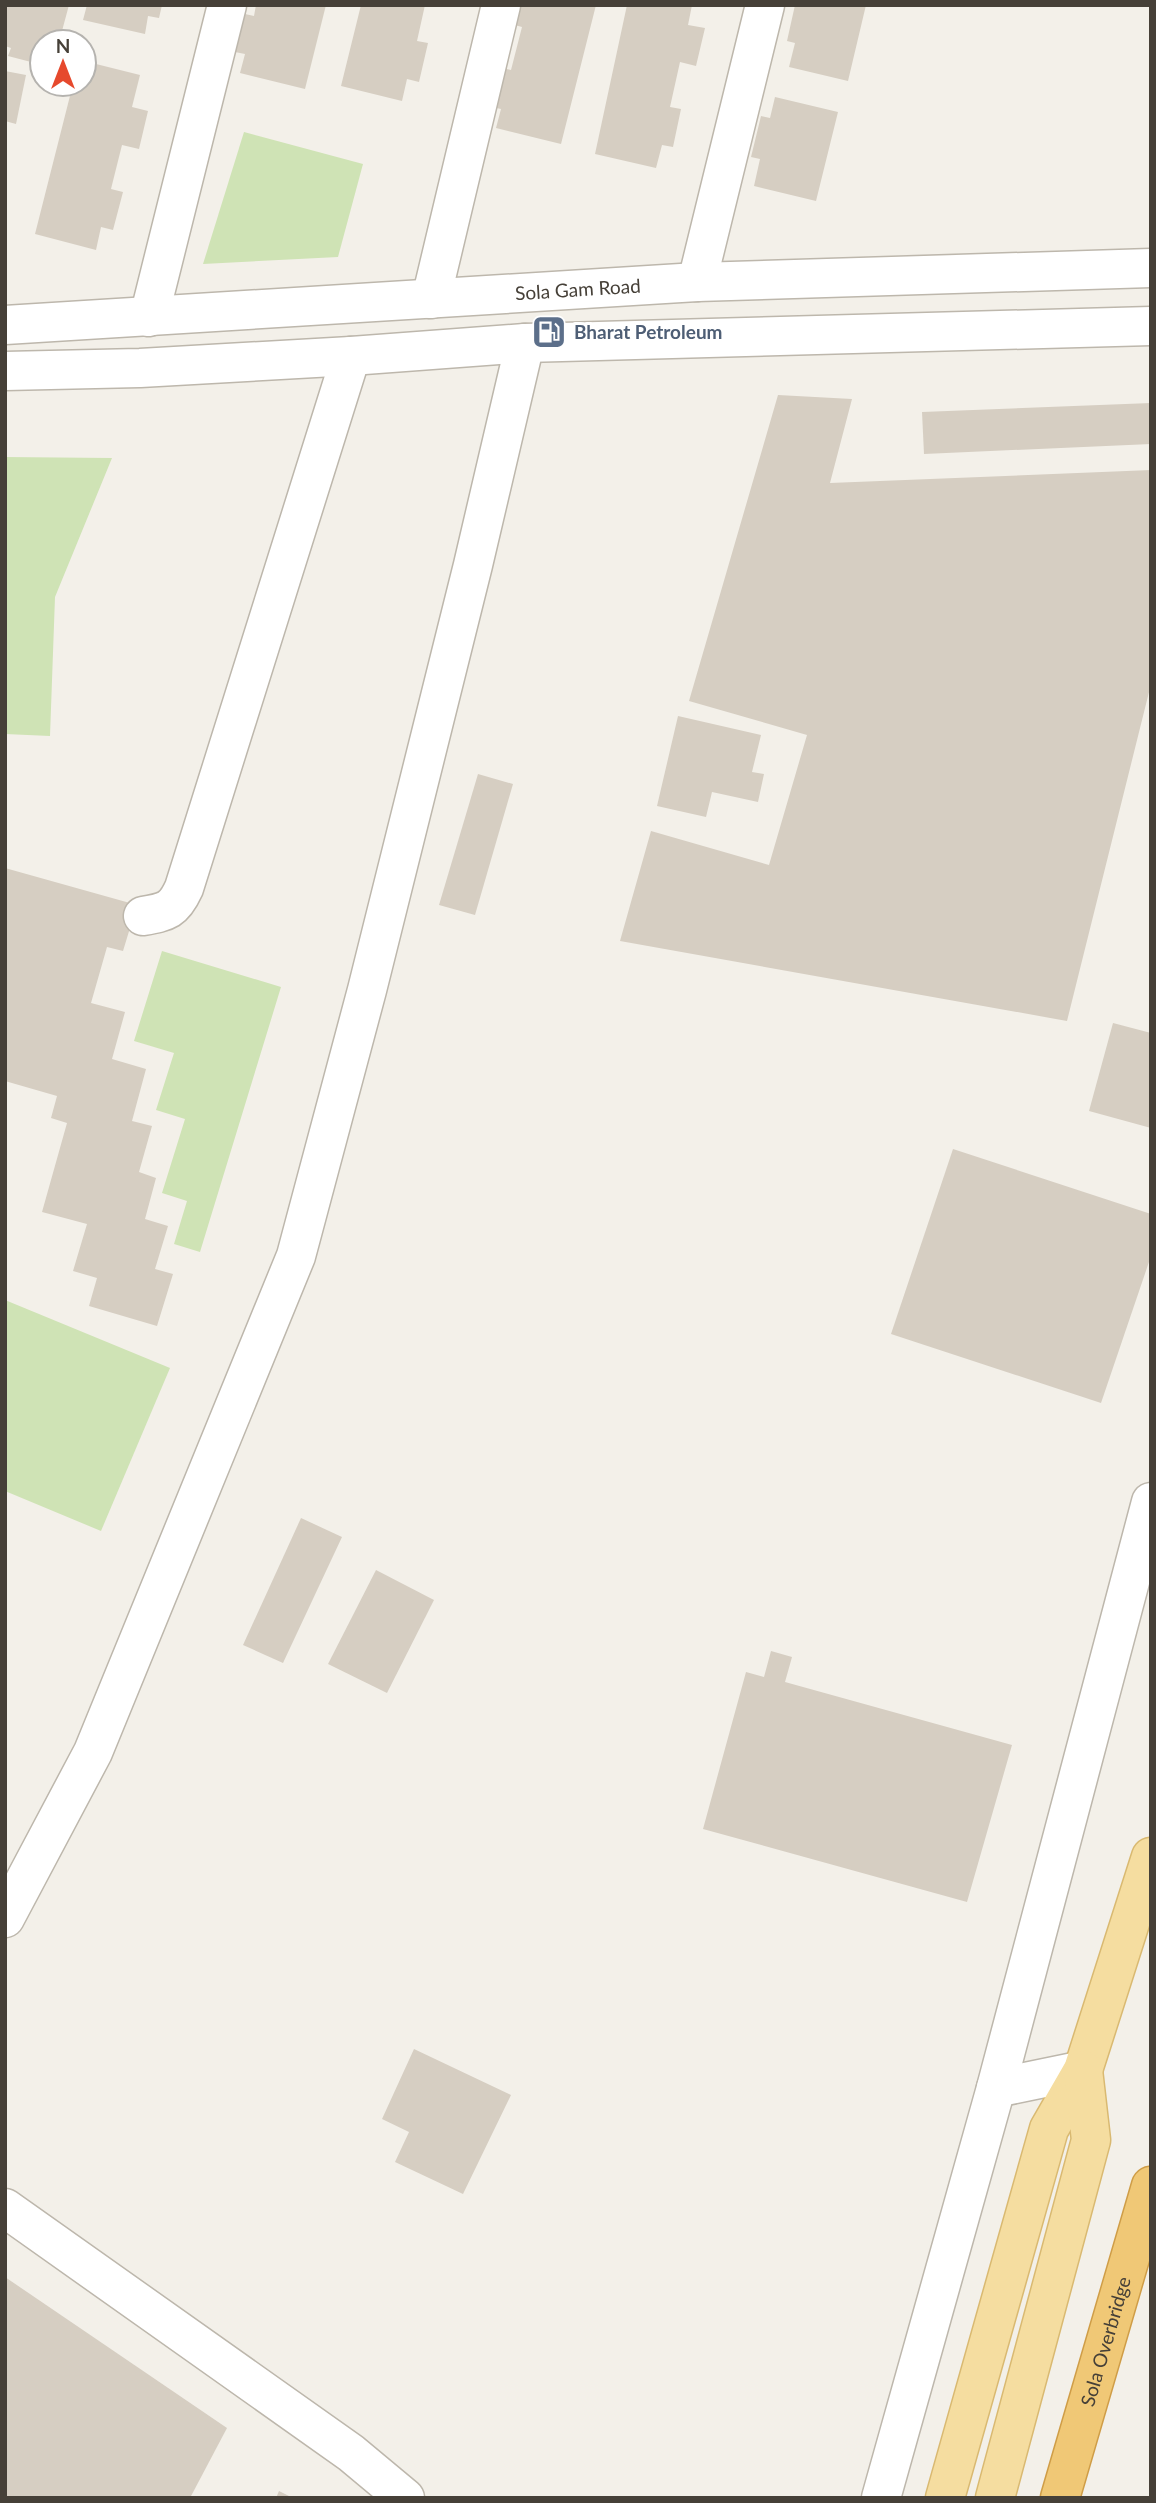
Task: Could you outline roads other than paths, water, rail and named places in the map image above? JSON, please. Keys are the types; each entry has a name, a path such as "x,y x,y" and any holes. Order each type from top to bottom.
{"highway":[{"name":"Sola Overbridge","path":"1060,2498 1151,2186"}],"main road":[{"path":"945,2498 1049,2129 1083,2070 1151,1857"},
{"path":"995,2498 1091,2140 1083,2070"}],"street":[{"path":"149,317 227,5"},
{"path":"431,299 501,5"},
{"path":"698,282 765,5"},
{"name":"Sola Gam Road","path":"5,325 698,282 1151,268"},
{"path":"5,371 140,368 351,356 525,342 1151,326"},
{"path":"5,1918 93,1752 296,1256 367,990 473,565 525,342"},
{"path":"143,916 166,912 177,903 184,888 351,356"},
{"path":"881,2498 996,2088 1151,1502"},
{"path":"996,2088 1083,2070"},
{"path":"5,2208 351,2454 405,2498"}],"place":[{"name":"Bharat Petroleum","path":"549,332"}]}
